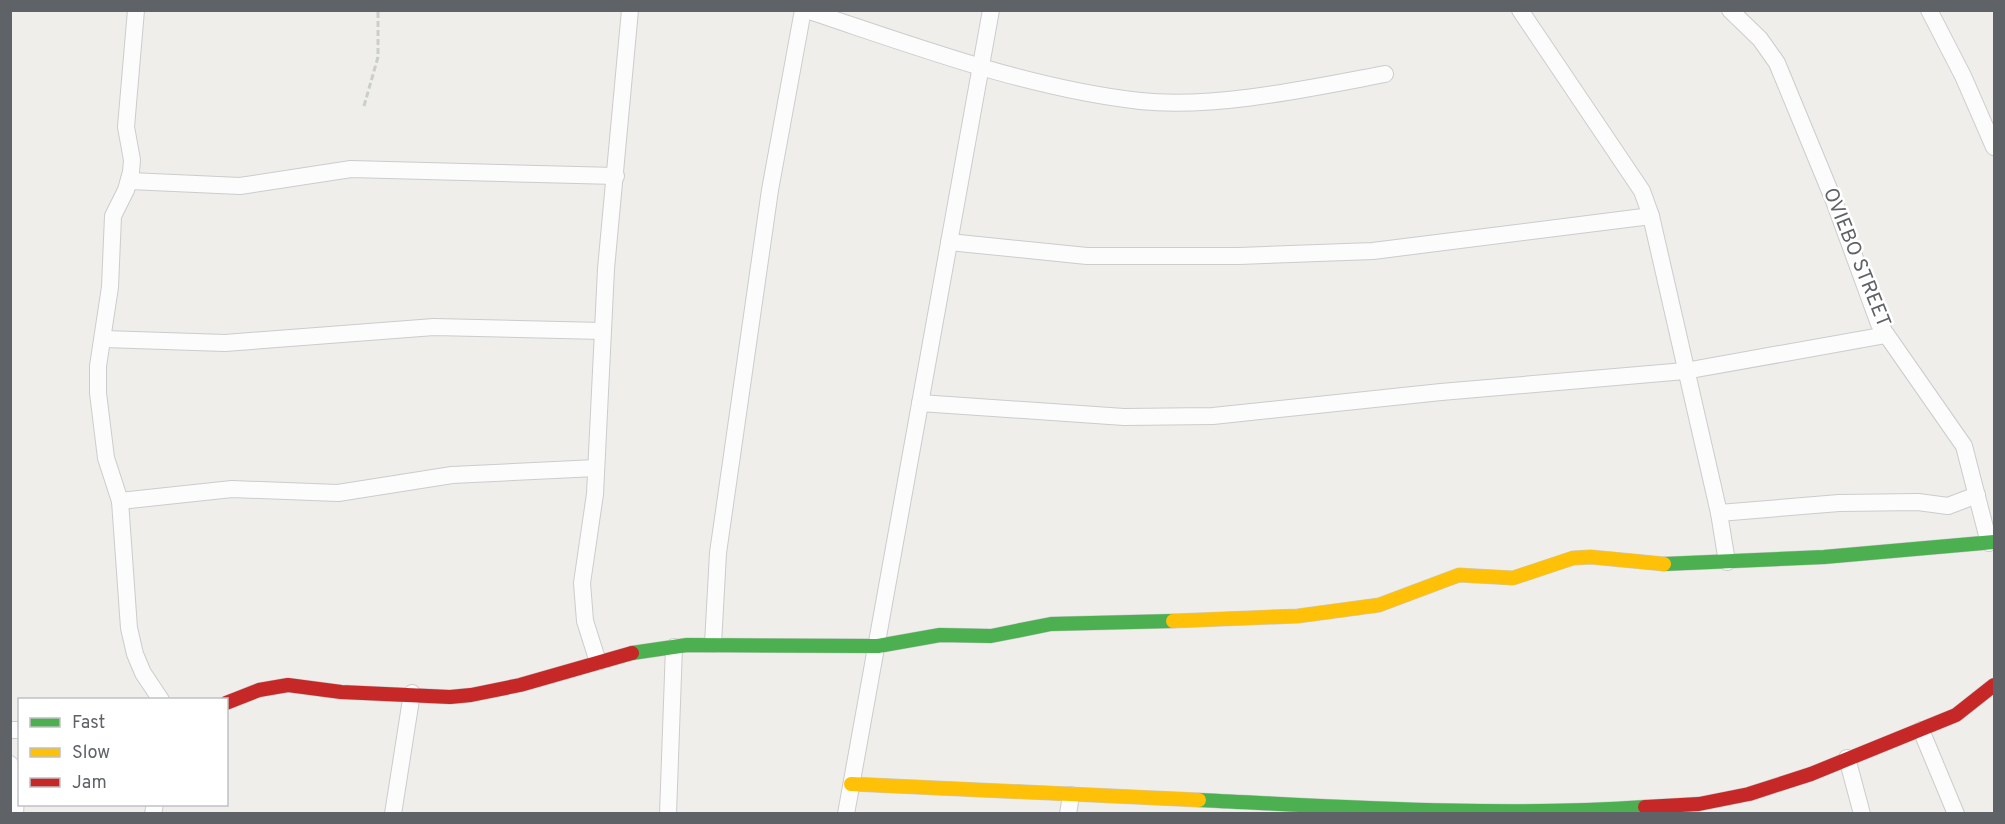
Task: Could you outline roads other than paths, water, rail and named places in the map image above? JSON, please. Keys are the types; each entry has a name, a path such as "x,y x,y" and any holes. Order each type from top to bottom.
{"street":[{"path":"136,10 126,128 132,160 130,181 113,216 110,287 104,339 98,366 100,419 106,458 120,501 129,627 135,654 143,673 160,698"},
{"path":"598,662 582,602 596,468 606,269 630,10"},
{"path":"713,644 718,553 770,190 805,10 981,67 1141,101 1179,102 1287,92 1384,74"},
{"path":"846,813 878,646 991,10"},
{"path":"1520,10 1642,191 1651,216 1719,513 1727,562"},
{"name":"OVIEBO STREET","path":"1730,10 1761,39 1777,63 1834,201 1867,295 1886,335 1964,446 1992,542"},
{"path":"1929,10 1963,76 1995,147"},
{"path":"130,181 240,186 351,169 616,176"},
{"path":"949,242 1087,256 1239,256 1373,250 1651,216"},
{"path":"104,339 225,343 434,327 603,331"},
{"path":"920,403 1124,417 1213,416 1441,392 1685,371 1886,335"},
{"path":"120,501 232,489 338,493 452,475 596,468"},
{"path":"1719,513 1839,503 1918,502 1948,506 1977,495"},
{"path":"228,702 274,685 341,692 412,693 450,697 471,695 520,686 619,655 674,647 713,644 878,646 940,634 990,636 1051,624 1298,616 1379,605 1459,575 1498,579 1515,578 1563,560 1579,557 1653,564 1727,562 1992,542"},
{"path":"668,813 674,647"},
{"path":"851,784 1286,809 1578,811 1699,804 1749,795 1811,774 1921,730 1956,715 1995,685"},
{"path":"393,813 412,693"},
{"path":"1921,730 1956,813"},
{"path":"1847,758 1862,813"},
{"path":"10,764 16,798 15,813"},
{"path":"1068,813 1071,795"}]}
